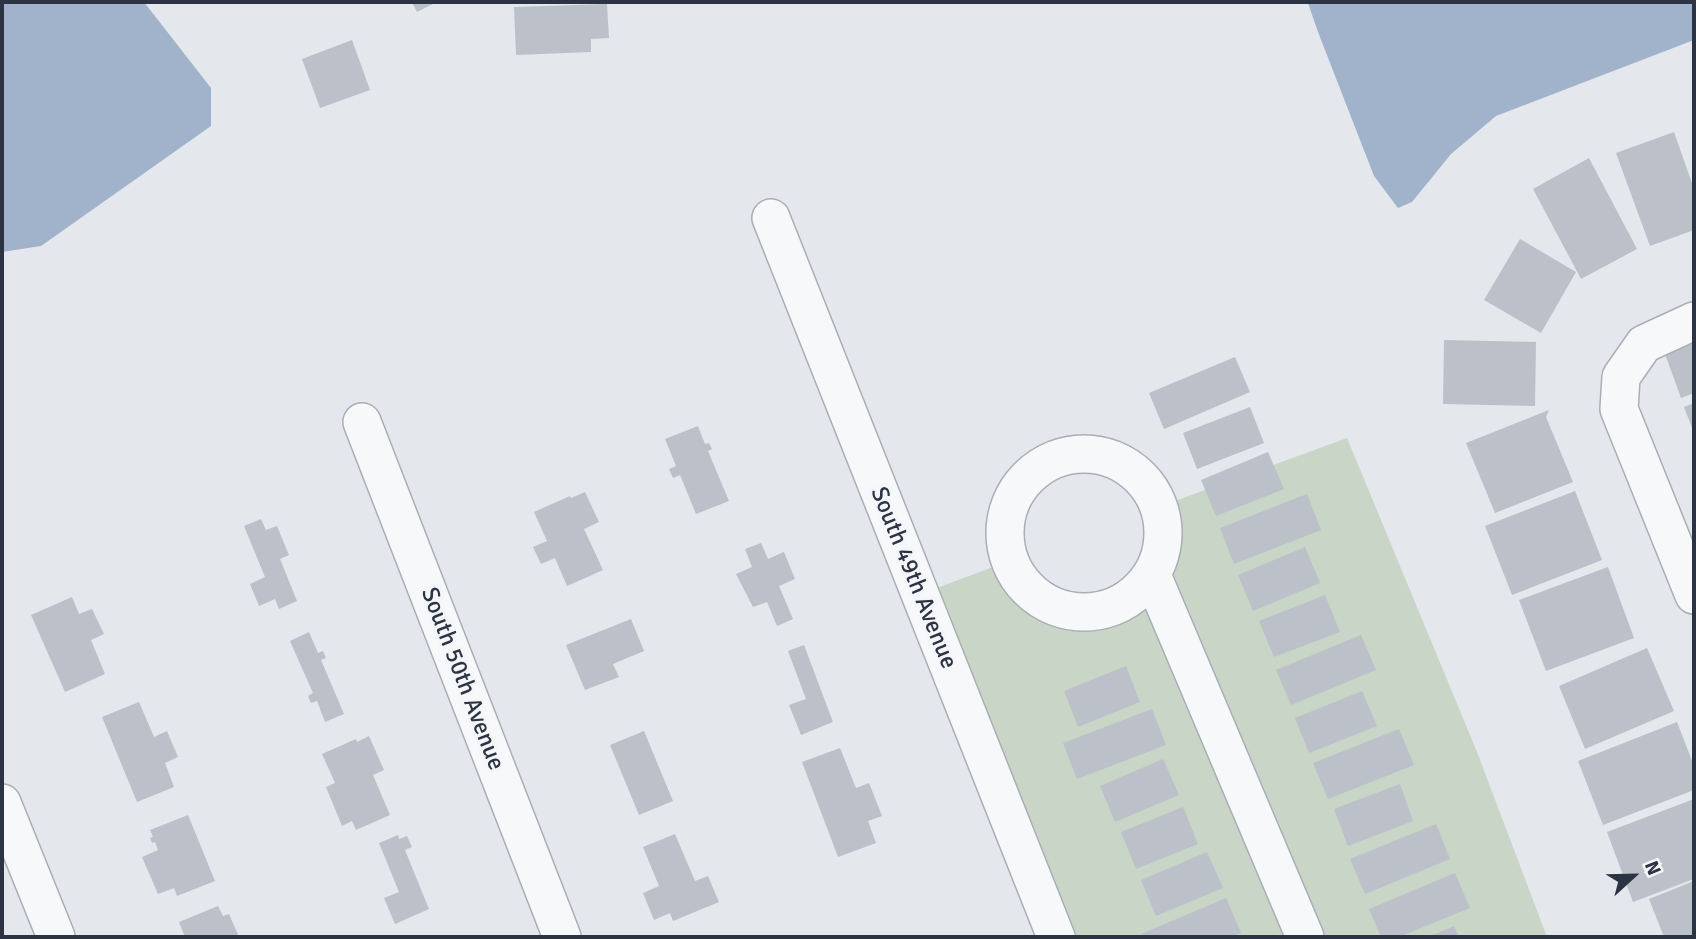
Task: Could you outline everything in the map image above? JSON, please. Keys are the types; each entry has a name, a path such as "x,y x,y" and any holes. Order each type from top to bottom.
{"street":[{"name":"South 49th Avenue","path":"771,219 1056,937"},
{"path":"1694,321 1644,344 1621,377 1619,409 1694,595"},
{"name":"South 50th Avenue","path":"362,422 562,937"},
{"path":"1152,575 1135,595 1112,608 1086,613 1059,610 1036,597 1017,578 1006,553 1004,527 1011,501 1025,478 1045,463 1070,454 1096,454 1121,463 1141,478 1156,499 1163,524 1162,551 1152,575 1305,937"},
{"path":"2,803 56,937"}],"green space":[{"path":"1347,438 1477,752 1547,937 1326,937 1172,574 1180,550 1182,524 1175,501"},
{"path":"993,567 1003,589 1021,609 1055,626 1081,630 1115,625 1146,607 1285,937 1077,937 937,588"}],"water":[{"path":"2,2 144,2 211,88 211,126 41,246 2,252"},
{"path":"1694,2 1694,40 1496,116 1451,154 1412,202 1398,208 1374,176 1318,32 1308,3"}],"building":[{"path":"412,2 437,2 417,12"},
{"path":"607,4 609,38 591,39 591,52 516,55 514,7"},
{"path":"352,40 370,90 320,108 302,59"},
{"path":"1674,132 1694,189 1694,230 1650,246 1616,153"},
{"path":"1589,158 1637,249 1581,279 1533,189"},
{"path":"1520,239 1576,272 1541,333 1484,300"},
{"path":"1444,340 1536,342 1535,406 1443,404"},
{"path":"1694,343 1694,393 1681,398 1665,354"},
{"path":"1235,357 1250,392 1164,429 1149,393"},
{"path":"1694,403 1694,433 1684,407"},
{"path":"1250,407 1264,443 1197,469 1183,433"},
{"path":"1549,410 1546,417 1573,482 1495,513 1466,443"},
{"path":"698,426 705,444 709,443 712,449 708,451 729,501 696,514 680,475 673,478 669,469 676,466 665,439"},
{"path":"1268,452 1284,489 1216,516 1201,480"},
{"path":"1575,491 1602,560 1512,595 1485,526"},
{"path":"585,492 599,522 584,529 603,570 567,586 555,558 541,564 533,547 547,541 534,512"},
{"path":"1307,494 1321,530 1234,564 1220,528"},
{"path":"261,519 266,530 277,526 289,555 280,559 297,601 279,609 275,599 259,606 250,584 265,577 244,526"},
{"path":"761,543 768,559 784,552 795,579 779,586 793,619 777,626 767,602 753,607 736,574 752,567 745,549"},
{"path":"1305,547 1320,583 1253,611 1238,575"},
{"path":"1608,567 1634,638 1546,671 1519,600"},
{"path":"1325,595 1340,632 1274,657 1259,621"},
{"path":"72,597 79,614 92,609 104,634 91,640 105,674 65,692 31,615"},
{"path":"631,619 644,651 613,664 619,677 585,690 566,645"},
{"path":"309,632 318,653 323,651 326,658 321,660 344,714 325,722 317,701 311,703 308,696 313,693 290,641"},
{"path":"1361,635 1376,670 1291,705 1276,670"},
{"path":"804,645 833,722 801,735 789,705 806,699 788,651"},
{"path":"1647,648 1674,711 1585,749 1559,686"},
{"path":"1126,666 1140,702 1078,727 1064,691"},
{"path":"1362,691 1377,726 1309,753 1295,718"},
{"path":"139,702 154,737 167,731 178,757 165,763 174,787 137,802 102,717"},
{"path":"1152,709 1166,745 1077,779 1063,743"},
{"path":"1677,722 1694,766 1694,790 1603,825 1578,761"},
{"path":"1399,729 1414,765 1328,799 1313,763"},
{"path":"644,731 673,801 639,815 610,745"},
{"path":"369,736 384,770 373,775 390,815 356,830 352,821 342,826 326,787 335,783 322,754"},
{"path":"840,748 856,788 869,783 882,816 868,821 876,843 838,857 802,762"},
{"path":"1163,759 1179,795 1115,822 1100,786"},
{"path":"1400,784 1413,821 1348,846 1334,809"},
{"path":"1694,799 1694,879 1633,902 1607,832"},
{"path":"1183,807 1198,844 1136,869 1121,832"},
{"path":"188,815 215,881 177,896 174,888 158,894 142,857 158,850 150,838 153,837 150,830"},
{"path":"1436,824 1450,859 1365,894 1350,859"},
{"path":"675,834 695,881 708,876 719,902 673,921 670,913 654,920 643,893 659,886 643,847"},
{"path":"398,835 399,839 407,836 412,847 405,850 429,909 395,924 384,898 399,892 379,843"},
{"path":"1207,852 1223,888 1156,916 1141,880"},
{"path":"1455,873 1470,908 1399,937 1381,937 1369,909"},
{"path":"1694,881 1694,937 1664,937 1649,899"},
{"path":"1226,898 1241,933 1230,937 1142,937 1141,934"},
{"path":"218,906 223,916 229,914 239,937 185,937 179,922"},
{"path":"1454,926 1459,937 1428,937"}]}
